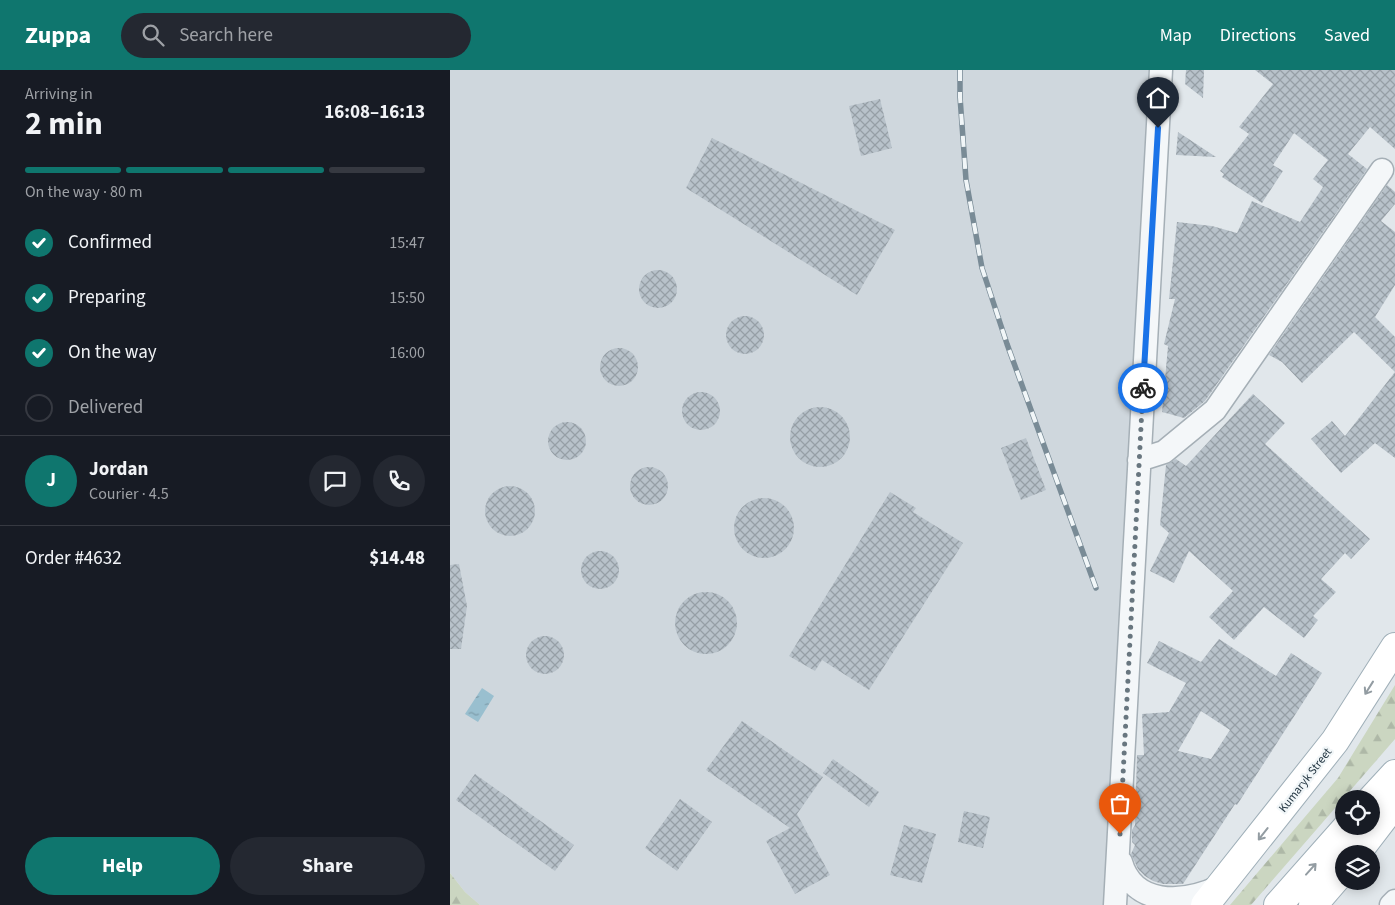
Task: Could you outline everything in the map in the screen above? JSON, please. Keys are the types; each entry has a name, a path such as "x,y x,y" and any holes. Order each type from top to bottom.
{"main road":[{"name":"Kumaryk Street","path":"1214,896 1336,741 1395,647"},
{"path":"1380,790 1395,774"},
{"path":"1363,845 1395,803"},
{"path":"1278,905 1340,835"},
{"path":"1312,905 1335,879"}],"street":[{"path":"1115,905 1161,70"},
{"path":"1139,460 1164,452 1215,410 1382,170"},
{"path":"1119,854 1124,876 1129,886 1134,893 1150,902 1175,904 1199,897 1214,896"},
{"path":"1391,905 1395,901"}],"shaded area":[{"path":"450,70 1149,70 1104,905 480,905 465,892 450,873"}],"green space":[{"path":"1395,685 1395,739 1351,790 1335,790 1335,808 1251,905 1230,905 1338,778"},
{"path":"450,873 465,892 480,905 450,905"}],"water":[{"path":"482,688 494,696 478,722 465,714"}],"building":[{"path":"1186,70 1204,70 1203,98 1185,84"},
{"path":"1255,70 1395,70 1395,149 1370,127 1348,154 1367,169 1205,401 1184,418 1162,412 1168,346 1164,344 1175,299 1169,299 1177,222 1212,226 1237,233 1252,201 1300,222 1323,187 1313,179 1328,160 1294,133 1273,165 1283,171 1262,203 1222,177 1224,174 1220,171 1249,134 1239,127 1273,84"},
{"path":"880,99 892,148 861,156 849,106"},
{"path":"1178,132 1216,157 1176,155"},
{"path":"712,138 895,230 857,295 686,188"},
{"path":"1387,185 1395,192 1395,204 1381,221 1395,232 1395,285 1375,317 1395,337 1395,372 1354,332 1302,383 1282,362 1269,355"},
{"path":"658,270 672,275 677,289 672,303 658,308 644,303 639,289 644,275"},
{"path":"745,316 759,321 764,335 759,349 745,354 731,349 726,335 731,321"},
{"path":"619,348 633,353 638,367 633,381 619,386 605,381 600,367 605,353"},
{"path":"1395,372 1395,458 1375,443 1341,473 1311,439 1332,421 1345,436"},
{"path":"701,392 715,397 720,411 715,425 701,430 687,425 682,411 687,397"},
{"path":"1253,394 1285,423 1265,444 1370,539 1351,559 1345,553 1321,579 1336,592 1313,616 1318,620 1304,638 1264,607 1234,640 1209,617 1233,591 1189,551 1174,583 1150,571 1169,533 1160,525 1166,465 1176,459 1186,466"},
{"path":"814,407 826,407 842,415 848,425 850,437 848,449 842,459 826,467 814,467 798,459 790,443 790,431 798,415"},
{"path":"567,422 581,427 586,441 581,455 567,460 553,455 548,441 553,427"},
{"path":"1026,438 1046,490 1021,500 1001,448"},
{"path":"649,467 663,472 668,486 663,500 649,505 635,500 630,486 635,472"},
{"path":"505,486 515,486 528,493 535,506 535,516 528,529 515,536 505,536 496,532 489,525 485,516 485,506 489,497 496,490"},
{"path":"890,492 916,508 913,512 963,543 869,690 822,660 815,671 789,656"},
{"path":"758,498 770,498 786,506 792,516 794,528 792,540 786,550 770,558 758,558 742,550 734,534 734,522 742,506"},
{"path":"600,551 614,556 619,570 614,584 600,589 586,584 581,570 586,556"},
{"path":"459,564 467,606 461,649 450,649 450,565"},
{"path":"706,592 718,595 728,601 734,611 737,623 734,635 728,645 718,651 706,654 694,651 684,645 678,635 675,623 678,611 684,601 694,595"},
{"path":"545,636 559,641 564,655 559,669 545,674 531,669 526,655 531,641"},
{"path":"1219,639 1276,676 1291,653 1322,673 1237,805 1235,804 1183,884 1163,884 1145,876 1138,869 1131,854 1135,845 1132,842 1132,830 1135,825 1137,755 1144,755 1142,714 1169,712 1186,683 1147,663 1159,641 1201,662","holes":["1201,711 1230,730 1211,759 1178,751"]},
{"path":"742,721 823,777 797,814 830,875 795,894 766,841 790,828 706,770"},
{"path":"833,759 879,792 869,807 823,773"},
{"path":"475,774 574,845 555,871 456,800"},
{"path":"680,799 712,822 677,871 645,848"},
{"path":"964,811 990,817 983,848 958,842"},
{"path":"904,825 936,834 922,883 890,875"}],"railway":[{"path":"960,70 966,180 982,268 1007,344 1096,588"}],"way so far":[{"path":"1120,834 1143,388"}],"route":[{"path":"1143,388 1158,128"}]}
